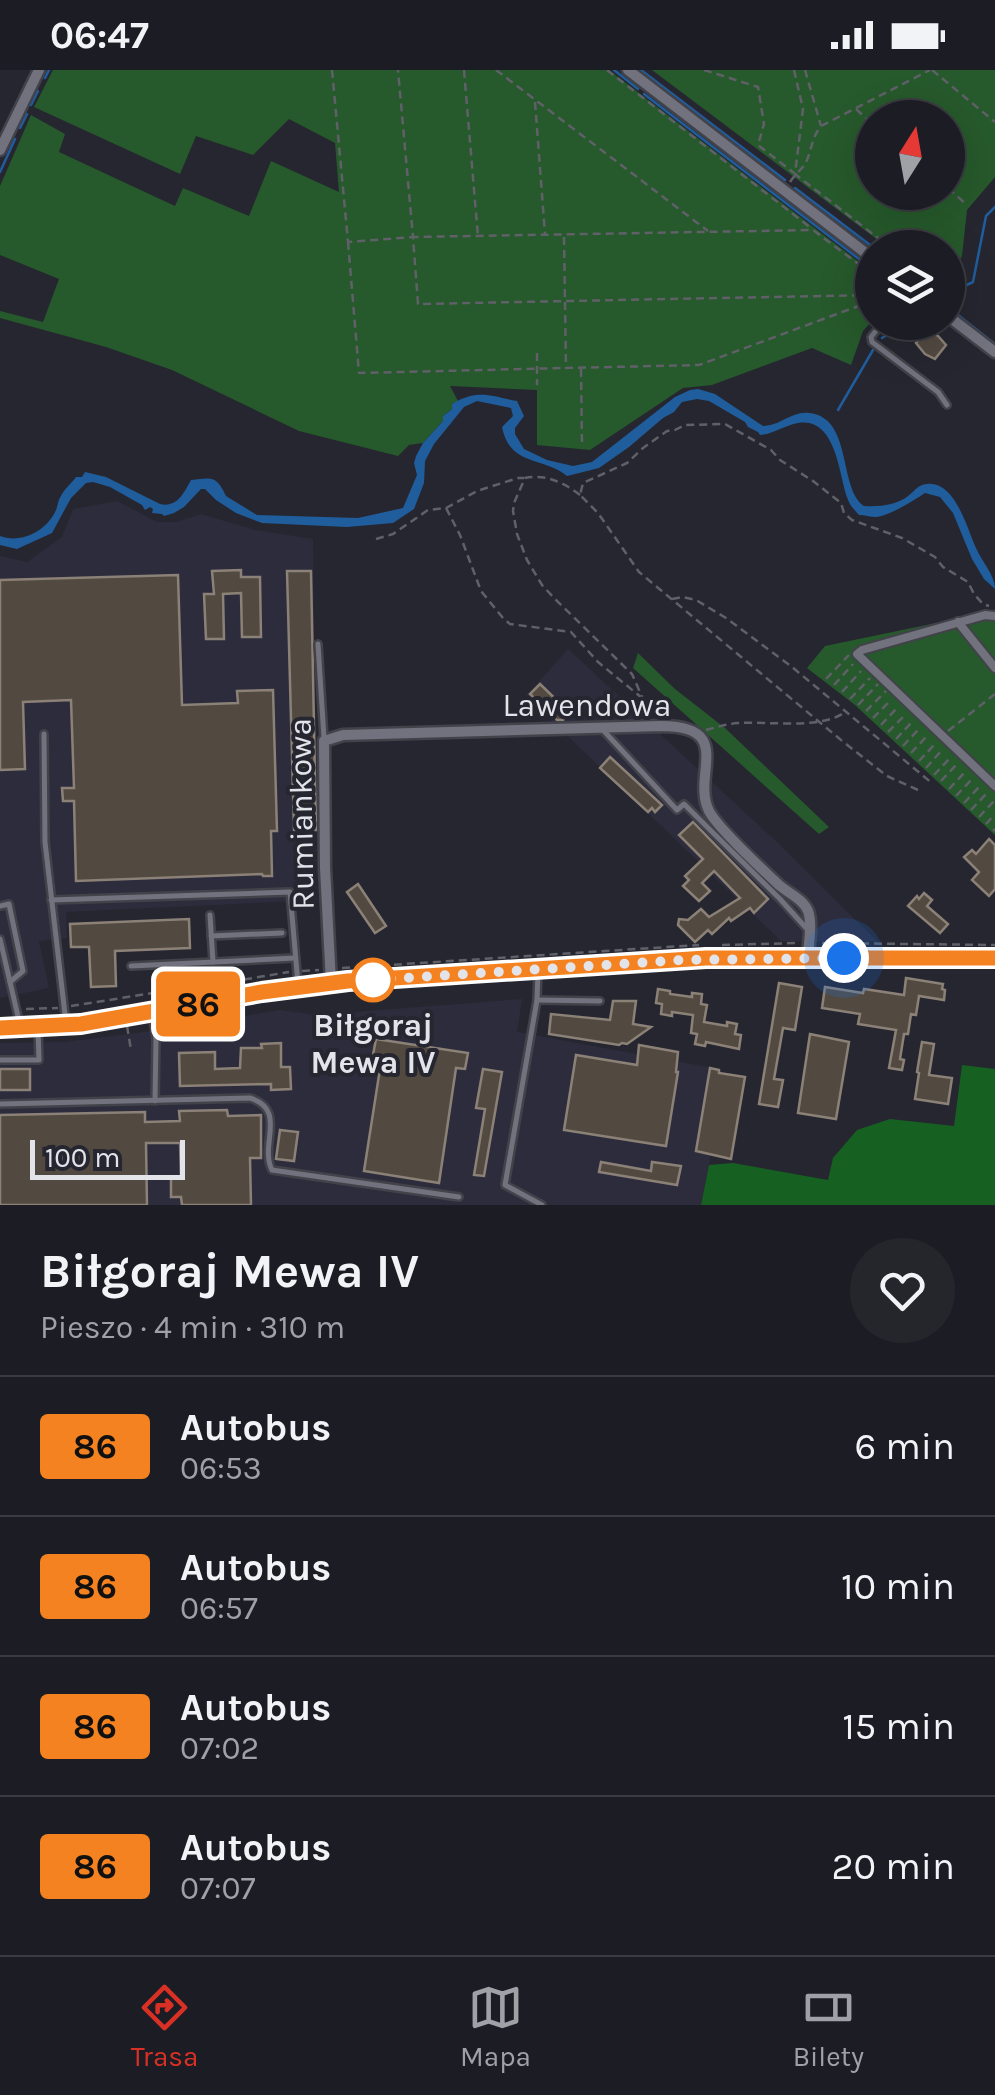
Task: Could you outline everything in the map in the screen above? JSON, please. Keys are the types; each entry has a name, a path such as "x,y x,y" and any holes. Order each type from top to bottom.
{"main road":[{"path":"0,1028 66,1026 331,982 706,958 995,958"}],"street":[{"path":"0,150 39,70"},
{"path":"628,70 855,245"},
{"path":"965,329 995,352"},
{"path":"978,770 862,658 897,638 995,612"},
{"path":"958,622 995,668"},
{"name":"Lawendowa","path":"324,741 342,735 661,726 682,727 695,734"},
{"path":"695,734 707,754 708,810 804,906 808,912 808,958"},
{"name":"Rumiankowa","path":"324,741 331,982"}],"lane":[{"path":"872,340 938,392 947,405"},
{"name":"Rumiankowa","path":"318,644 324,741"},
{"path":"600,728 677,810 684,804 809,931"},
{"path":"44,734 45,842 66,1026"},
{"path":"51,900 290,892 298,986"},
{"path":"0,906 8,904 22,972 10,982"},
{"path":"210,915 212,962"},
{"path":"211,936 282,933"},
{"path":"0,939 20,1028"},
{"path":"131,966 295,958"},
{"path":"538,969 537,1000 505,1186 542,1205"},
{"path":"537,1000 600,1001"},
{"path":"152,1012 156,1039 155,1100"},
{"path":"0,1060 39,1060 38,1028"},
{"path":"0,1104 250,1098 264,1104 270,1115 268,1161 277,1173 459,1197"}],"path":[{"path":"332,70 359,373 699,365 855,307"},
{"path":"398,70 418,304 855,295"},
{"path":"464,70 478,237"},
{"path":"496,70 710,232"},
{"path":"607,70 855,261"},
{"path":"704,70 758,87 764,124 758,146 868,230"},
{"path":"794,70 803,110 795,174"},
{"path":"805,70 821,126"},
{"path":"786,190 806,165 814,134 821,126 931,70 995,122"},
{"path":"535,100 545,236"},
{"path":"348,242 813,230"},
{"path":"564,235 566,368"},
{"path":"536,353 537,386"},
{"path":"581,368 582,445"},
{"path":"580,495 584,483 627,463 667,431 685,424 725,424 771,450 841,502 852,520 902,538 934,557 968,582 983,604 995,612"},
{"path":"376,539 393,534 428,510 446,508 476,491 518,478 546,477 567,486 598,513 639,572 887,776 918,790"},
{"path":"525,478 513,511 516,534 527,560 542,585 632,674 643,699"},
{"path":"446,508 480,591 502,618 510,624 571,632 598,662 643,699 661,726"},
{"path":"671,599 688,597 726,618 934,784"},
{"path":"826,679 848,655 862,658"},
{"path":"834,685 862,658"},
{"path":"842,692 862,658"},
{"path":"850,698 879,675"},
{"path":"858,704 879,675"},
{"path":"919,761 995,694"},
{"path":"866,711 913,707"},
{"path":"873,718 913,707"},
{"path":"881,725 913,707"},
{"path":"888,732 913,707"},
{"path":"896,739 913,707"},
{"path":"903,746 913,707"},
{"path":"911,753 913,707"},
{"name":"Lawendowa","path":"695,734 732,724 818,722 835,719 846,711"},
{"path":"926,768 946,739"},
{"path":"934,775 978,770"},
{"path":"941,782 978,770"},
{"path":"949,789 978,770"},
{"path":"956,796 978,770"},
{"path":"964,802 978,770"},
{"path":"972,810 978,770"},
{"path":"979,817 995,800"},
{"path":"986,824 995,814"},
{"path":"160,993 290,972"},
{"path":"70,1006 160,993 192,981 229,982"},
{"path":"17,1009 58,1008"},
{"path":"127,1025 131,1050"}],"shaded area":[{"path":"117,501 157,522 177,522 201,514 255,530 313,539 317,900 66,912 67,938 39,941 49,988 0,998 0,556 27,562 62,537 73,509"},
{"path":"568,649 778,843 877,941 781,941 526,696"},
{"path":"522,999 517,1032 719,1069 701,1205 0,1205 0,1043 64,1042 280,1010 316,1015"}],"green space":[{"path":"53,70 609,70 855,259 855,340 860,340 851,365 812,348 712,385 683,388 590,450 537,445 537,390 450,386 458,401 452,404 453,408 423,443 409,445 398,456 299,431 172,370 0,318 0,311 43,322 59,279 0,255 0,186 31,115 65,134 59,152 175,206 183,188 249,216 271,161 339,192 335,143 289,119 253,155 196,136 180,174 34,107"},
{"path":"652,70 995,70 995,177 967,210 965,230 864,230"},
{"path":"994,611 995,835 855,705 807,668 825,646"},
{"path":"638,653 675,689 725,728 829,827 819,834 633,668"},
{"path":"962,1065 995,1069 995,1205 701,1205 709,1165 733,1163 828,1180 833,1158 857,1130 890,1119 954,1126"}],"water":[{"path":"698,389 715,394 763,426 803,413 823,417 839,440 851,485 864,506 899,502 924,485 937,485 945,490 959,507 995,589 972,559 953,513 940,497 925,493 881,516 859,515 848,500 834,449 821,429 798,423 760,435 709,401 697,399 682,402 599,468 567,476 512,449 502,427 513,416 511,408 477,401 464,407 434,444 425,461 424,483 414,509 393,523 347,527 262,523 236,513 205,489 184,507 164,516 93,482 86,483 71,498 52,533 17,549 0,545 0,536 25,537 46,524 64,491 85,472 106,477 160,504 175,502 191,480 209,479 219,484 226,496 257,515 358,518 403,508 417,475 414,463 423,443 452,404 462,399 485,395 517,401 524,416 515,434 524,449 573,466 592,462 675,397"}],"building":[{"path":"942,340 946,345 935,359 916,343"},
{"path":"241,570 241,577 260,577 261,637 242,637 241,593 223,594 224,639 206,639 204,594 214,594 212,571"},
{"path":"287,571 311,571 316,830 294,830"},
{"path":"178,575 182,705 238,703 237,691 273,690 277,831 271,831 272,876 76,881 74,801 63,801 62,788 74,788 71,700 23,702 25,769 0,770 0,580"},
{"path":"540,684 570,713 563,720 557,720 530,694"},
{"path":"610,757 662,805 655,812 652,808 648,812 600,768"},
{"path":"693,822 768,899 754,913 750,908 731,921 729,918 712,934 708,930 695,942 678,925 679,919 688,920 701,909 709,917 740,898 714,871 702,883 710,891 699,901 683,886 689,880 685,876 703,859 679,835"},
{"path":"989,839 995,845 995,889 989,896 972,880 979,872 964,857 972,850 976,854"},
{"path":"358,884 386,926 375,933 347,892"},
{"path":"924,893 932,900 927,906 948,924 940,933 908,906"},
{"path":"189,919 190,948 115,951 116,986 91,987 89,947 71,947 70,924"},
{"path":"906,978 943,984 945,990 944,1000 919,996 916,1015 911,1014 908,1034 904,1034 902,1070 889,1068 896,1030 858,1024 860,1014 822,1008 825,987 904,995"},
{"path":"779,983 802,987 795,1030 783,1028 774,1079 783,1080 778,1107 759,1104"},
{"path":"658,989 692,997 692,993 702,994 701,1004 707,1005 704,1022 737,1024 735,1034 741,1035 739,1049 706,1042 705,1046 695,1044 697,1034 691,1033 693,1015 661,1014 662,1004 656,1003"},
{"path":"613,1001 636,1001 633,1024 651,1027 627,1044 619,1045 549,1034 551,1014 610,1020"},
{"path":"810,1034 849,1042 836,1119 798,1113"},
{"path":"376,1039 468,1053 465,1069 456,1068 439,1183 364,1171 382,1056 373,1055"},
{"path":"922,1042 934,1044 929,1075 952,1078 948,1104 915,1099"},
{"path":"281,1043 281,1067 290,1067 291,1089 271,1090 271,1084 180,1086 179,1053 215,1052 215,1069 240,1068 241,1048"},
{"path":"639,1045 678,1052 666,1146 564,1130 576,1055 637,1065"},
{"path":"710,1068 745,1077 731,1159 696,1151"},
{"path":"0,1069 30,1069 30,1090 0,1090"},
{"path":"483,1069 502,1072 484,1176 474,1175 485,1109 476,1108"},
{"path":"227,1110 228,1116 261,1115 261,1158 250,1158 251,1205 182,1205 181,1197 171,1197 171,1178 181,1177 180,1143 146,1143 147,1205 0,1205 0,1115 145,1112 145,1122 180,1121 179,1111"},
{"path":"280,1130 298,1132 294,1161 276,1159"},
{"path":"601,1162 651,1171 652,1162 681,1166 677,1185 599,1172"}],"waterway":[{"path":"45,78 49,70"},
{"path":"614,70 638,89"},
{"path":"641,70 785,180"},
{"path":"31,105 38,91"},
{"path":"644,94 855,256"},
{"path":"20,128 27,114"},
{"path":"0,172 15,139"},
{"path":"795,188 855,234"},
{"path":"965,286 973,282 986,216 995,207"},
{"path":"965,320 995,344"},
{"path":"838,410 873,350"}],"bus line":[{"name":"86","path":"0,1028 81,1024 298,986 348,981 706,958 995,958"}],"place":[{"name":"Biłgoraj Mewa IV","path":"373,980"}],"route":[{"path":"373,980 683,960 844,958"}]}
